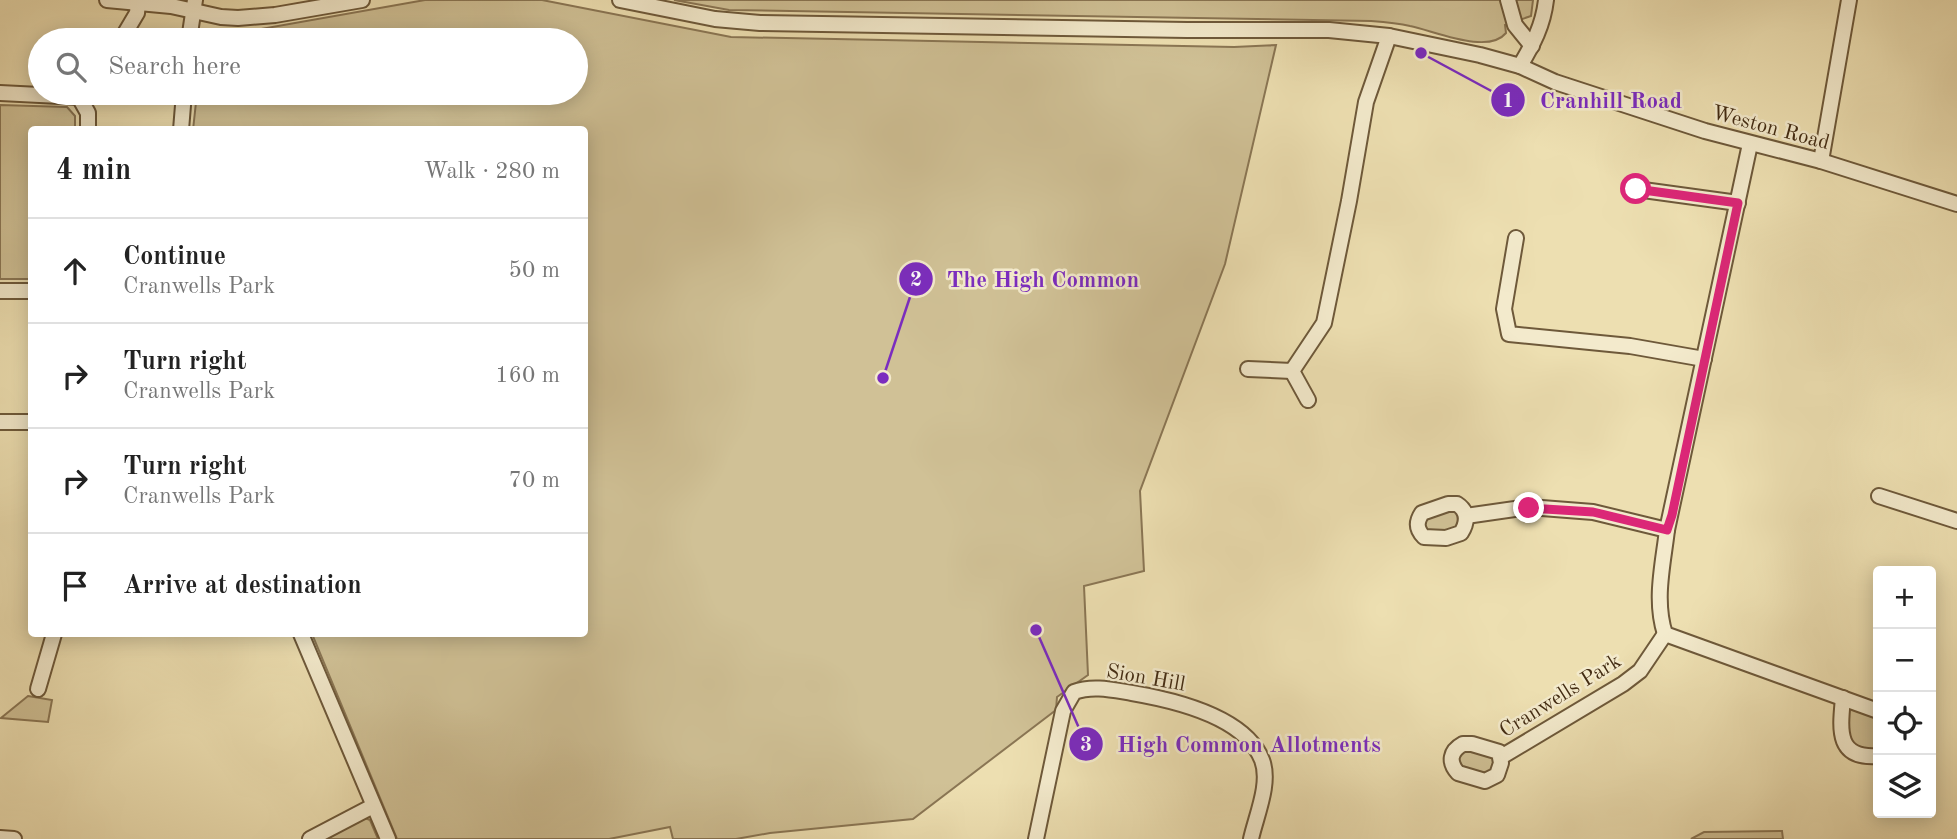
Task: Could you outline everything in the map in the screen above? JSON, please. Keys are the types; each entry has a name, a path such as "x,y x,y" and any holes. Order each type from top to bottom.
{"street":[{"path":"107,0 194,6 221,17 256,17 362,0"},
{"name":"Weston Road","path":"620,0 715,19 760,23 1329,30 1389,36 1520,66 1555,82 1749,144 1821,161 1957,204"},
{"path":"1507,0 1515,25 1532,46"},
{"path":"1520,66 1544,17 1546,0"},
{"path":"1821,161 1849,0"},
{"path":"128,28 137,13 138,3"},
{"path":"191,28 194,6"},
{"path":"1292,371 1324,323 1366,102 1389,36"},
{"path":"0,93 28,93"},
{"path":"87,105 88,126"},
{"path":"181,126 183,105"},
{"path":"1749,144 1667,530 1659,610 1665,634 1873,709"},
{"path":"1636,189 1738,203"},
{"path":"1516,239 1504,309 1506,340 1630,346 1704,359"},
{"path":"0,291 28,291"},
{"path":"1248,369 1292,371"},
{"path":"1292,371 1308,400"},
{"path":"0,422 28,422"},
{"path":"1879,496 1957,521"},
{"path":"1466,516 1529,508 1593,512 1667,530"},
{"name":"Cranwells Park","path":"1501,757 1623,684 1640,671 1665,634"},
{"path":"38,689 53,637"},
{"path":"302,637 388,839"},
{"name":"Sion Hill","path":"1037,839 1063,711 1074,692 1094,688 1111,688 1174,701 1235,728 1258,752 1264,771 1265,781 1251,839"},
{"path":"1843,698 1840,731 1846,747 1861,757 1873,756"},
{"path":"310,839 373,806"},
{"path":"0,838 13,839"}],"shaded area":[{"path":"425,0 542,0 731,37 1234,47 1276,45 1225,264 1140,491 1144,571 1084,586 1088,675 1057,697 1056,710 913,819 770,833 736,839 673,839 670,827 609,839 397,839 313,637 588,637 588,126 193,126 196,105 588,105 588,28 266,28"},
{"path":"674,0 1533,0 1531,16 1505,25 1506,33 1498,39 1474,42 1405,25 1371,21 729,10"},
{"path":"0,105 67,107 75,116 75,126 28,126 28,279 0,279"},
{"path":"1449,507 1460,510 1458,530 1426,534 1422,520"},
{"path":"28,696 52,700 48,722 1,718"},
{"path":"1848,706 1873,715 1873,750 1859,748 1853,744 1847,733"},
{"path":"1464,748 1493,754 1496,767 1484,777 1460,769 1458,751"},
{"path":"365,818 370,820 378,839 326,839"},
{"path":"1782,831 1783,839 1691,839 1704,832"}],"place":[{"name":"Cranhill Road","path":"1421,53"},
{"name":"The High Common","path":"883,378"},
{"name":"High Common Allotments","path":"1036,630"}],"route":[{"path":"1529,508 1593,512 1667,530 1738,203 1636,189"}]}
